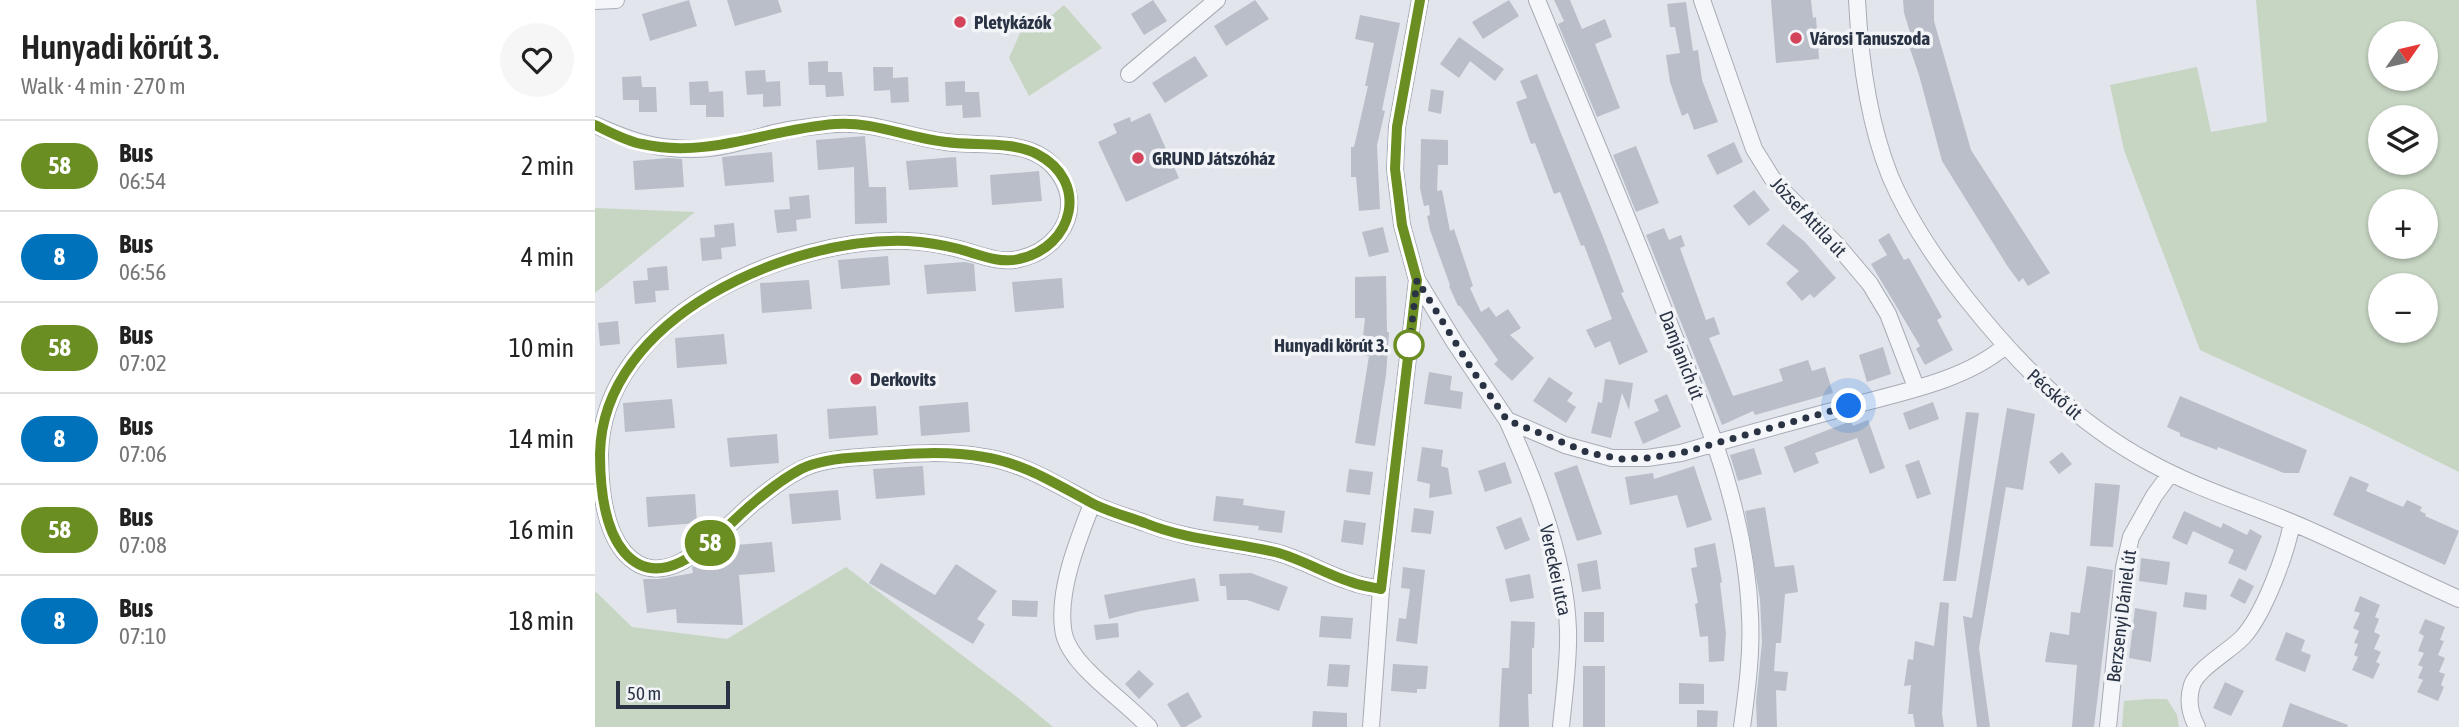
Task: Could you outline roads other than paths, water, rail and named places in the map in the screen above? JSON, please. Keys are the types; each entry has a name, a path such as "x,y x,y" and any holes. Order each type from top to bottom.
{"street":[{"path":"595,1 616,0"},
{"path":"1129,74 1217,0"},
{"path":"1371,727 1381,589 1417,280 1402,225 1395,169 1397,127 1420,0"},
{"name":"Damjanich út","path":"1537,0 1716,443 1736,513 1748,592 1750,665 1742,727"},
{"name":"József Attila út","path":"1702,0 1754,149 1778,185 1850,260 1881,300 1898,336 1916,387"},
{"name":"Pécskő út","path":"1857,0 1859,37 1870,106 1889,173 1900,199 1927,247 2005,346 2043,386 2109,438 2171,474 2292,523 2459,599"},
{"path":"595,125 635,143 688,149 746,141 786,130 843,124 888,129 940,141 1025,150 1041,157 1059,173 1067,190 1069,205 1067,221 1061,233 1043,247 1020,259 1004,261 949,246 911,241 880,241 836,247 796,256 762,268 711,294 669,323 633,362 615,392 604,423 600,459 606,510 618,543 627,556 647,567 660,569 673,566 709,544 751,504 803,468 841,458 911,453 984,457 1027,469 1056,482 1092,504 1176,533 1289,556 1350,582 1381,589"},
{"name":"Vereckei utca","path":"1417,280 1473,371 1507,420 1540,499 1553,541 1568,632 1562,727"},
{"path":"1507,420 1565,445 1601,456 1647,458 1716,443 1916,387 1970,370 2005,346"},
{"name":"Berzsenyi Dániel út","path":"2108,727 2124,567 2131,537 2154,496 2171,474"},
{"path":"1092,504 1077,542 1064,597 1063,629 1071,651 1084,668 1149,727"},
{"path":"2197,727 2190,711 2192,684 2244,636 2252,625 2274,582 2292,523"}],"place":[{"name":"Pletykázók","path":"960,22"},
{"name":"Városi Tanuszoda","path":"1796,38"},
{"name":"GRUND Játszóház","path":"1138,158"},
{"name":"Hunyadi körút 3.","path":"1409,345"},
{"name":"Derkovits","path":"856,379"}]}
